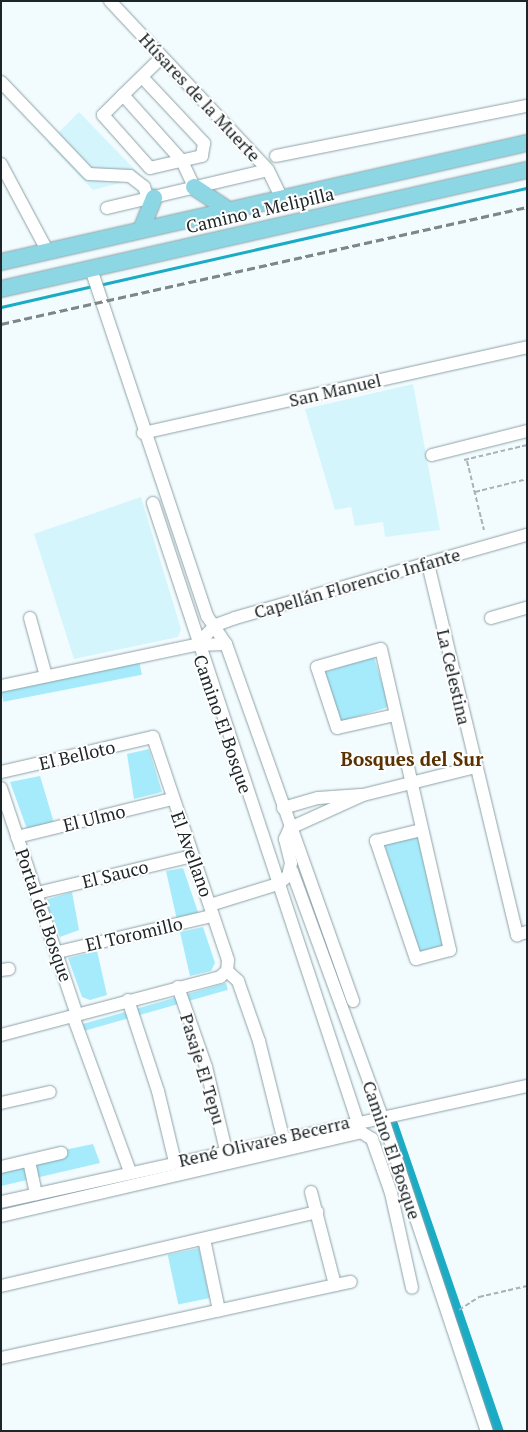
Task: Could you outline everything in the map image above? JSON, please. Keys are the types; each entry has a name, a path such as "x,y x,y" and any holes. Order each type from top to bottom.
{"main road":[{"name":"Camino a Melipilla","path":"1,262 527,143"},
{"name":"Camino a Melipilla","path":"1,289 92,274 527,170"},
{"path":"194,187 230,211"},
{"path":"141,230 151,197"}],"street":[{"name":"Húsares de la Muerte","path":"110,1 268,170 282,199"},
{"path":"142,77 206,145 202,156 150,168 103,115 162,57"},
{"path":"1,82 89,174 130,176 144,187 151,197"},
{"path":"123,95 182,160 194,187"},
{"path":"276,156 527,106"},
{"path":"1,164 48,252"},
{"path":"107,208 268,170"},
{"name":"Camino El Bosque","path":"92,274 97,295 143,434 208,616 226,644 353,1002"},
{"name":"San Manuel","path":"143,434 527,347"},
{"path":"432,455 527,430"},
{"name":"Camino El Bosque","path":"153,503 196,645 357,1120"},
{"name":"Camino El Bosque","path":"171,562 178,532"},
{"name":"Capellán Florencio Infante","path":"196,645 216,626 527,535"},
{"name":"La Celestina","path":"428,564 475,767 522,934"},
{"path":"491,618 525,610"},
{"path":"30,618 46,676"},
{"path":"1,686 196,645 226,644"},
{"path":"395,715 337,728 317,667 380,649 450,950 416,959 376,841 421,830"},
{"name":"El Belloto","path":"1,772 153,737"},
{"name":"El Avellano","path":"153,737 172,799 228,960 227,971"},
{"path":"283,808 329,796 363,795 475,767"},
{"name":"Portal del Bosque","path":"1,788 58,952 75,1015 130,1172"},
{"path":"290,828 363,795"},
{"name":"El Ulmo","path":"17,837 172,799"},
{"name":"Camino El Bosque","path":"290,828 285,839 292,871 383,1119 487,1431"},
{"name":"El Sauco","path":"37,893 192,856"},
{"path":"278,884 292,871"},
{"name":"El Toromillo","path":"58,952 211,910 278,884"},
{"path":"1,1035 220,977 227,971 238,981 258,1041 282,1137"},
{"name":"Pasaje El Tepu","path":"178,987 206,1067 226,1150"},
{"path":"128,1000 158,1090 175,1162"},
{"name":"René Olivares Becerra","path":"1,1202 357,1120 383,1119 527,1086"},
{"path":"1,1103 50,1092"},
{"name":"René Olivares Becerra","path":"1,1216 361,1132 372,1139 391,1193 412,1288"},
{"path":"1,1167 61,1154"},
{"path":"29,1161 36,1194"},
{"path":"311,1192 318,1212 334,1285"},
{"path":"1,1286 318,1212"},
{"path":"204,1238 220,1310"},
{"path":"1,1358 351,1282"}],"path":[{"path":"467,461 484,530"},
{"path":"475,492 527,479"},
{"path":"459,1310 480,1297 527,1286"}],"shaded area":[{"path":"79,112 142,177 93,190 48,143"},
{"path":"413,384 440,530 385,537 383,522 355,526 351,507 335,510 305,409"},
{"path":"141,497 181,629 178,637 74,659 34,534"},
{"path":"374,657 389,707 339,722 324,672"},
{"path":"139,660 142,675 3,702 1,687"},
{"path":"149,749 162,792 134,799 127,754"},
{"path":"40,776 54,823 27,829 10,782"},
{"path":"417,835 443,946 419,952 384,843"},
{"path":"183,868 199,915 177,920 166,871"},
{"path":"72,892 79,930 60,937 45,900"},
{"path":"203,927 215,963 211,971 190,976 180,932"},
{"path":"97,951 107,995 90,1000 82,997 68,958"},
{"path":"226,983 228,990 84,1031 82,1024"},
{"path":"93,1144 100,1163 1,1186 1,1163"},
{"path":"199,1248 210,1298 178,1305 168,1255"}],"waterway":[{"path":"99,285 527,188"},
{"path":"1,307 93,286"},
{"path":"392,1124 498,1431"}],"railway":[{"path":"1,324 527,207"}],"district":[{"name":"Bosques del Sur","path":"412,759"}]}
